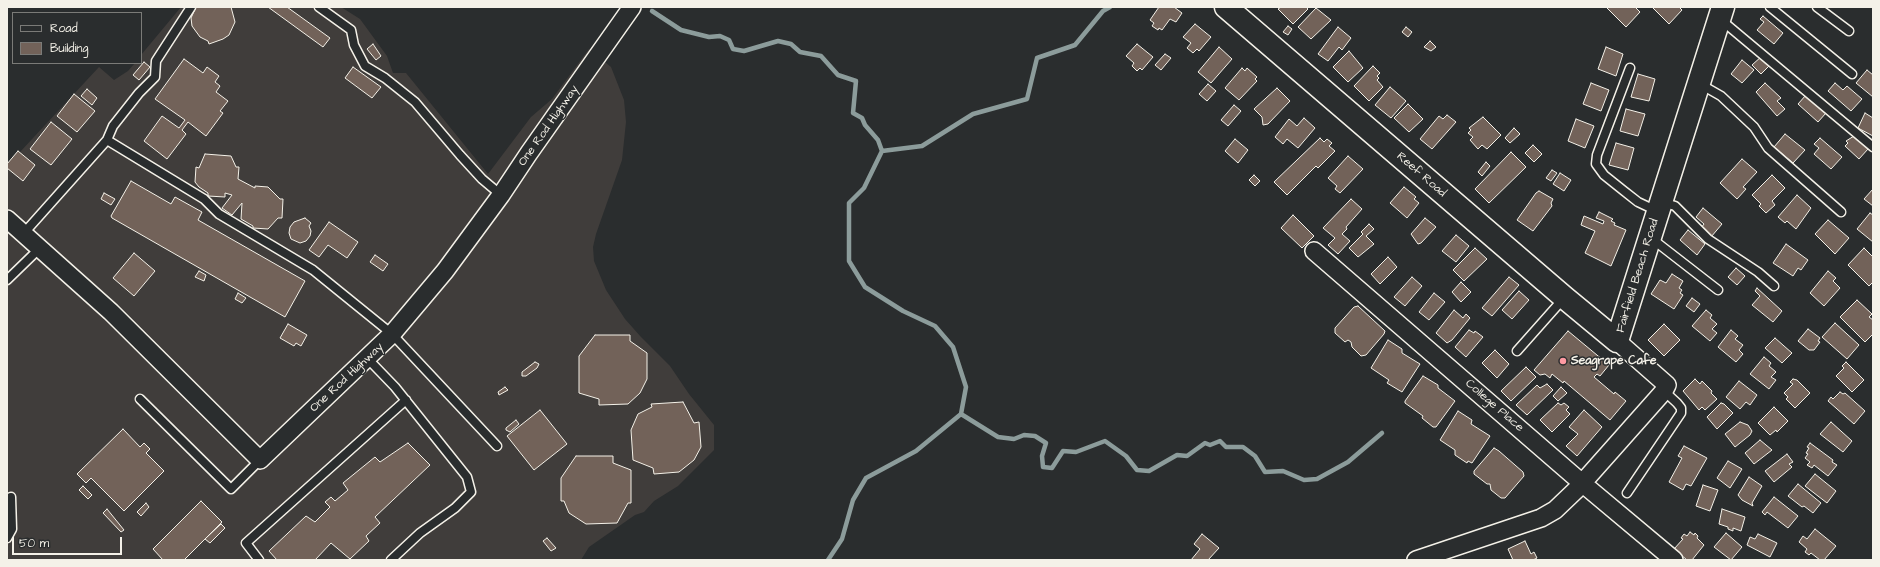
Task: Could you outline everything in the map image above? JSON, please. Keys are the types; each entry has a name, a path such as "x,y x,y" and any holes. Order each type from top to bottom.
{"street":[{"name":"One Rod Highway","path":"260,460 392,334 445,271 501,195 632,7"},
{"name":"Reef Road","path":"1226,7 1617,341"},
{"name":"Fairfield Beach Road","path":"1664,391 1667,386 1617,341 1722,13"},
{"path":"7,219 111,312 260,460"},
{"name":"College Place","path":"1314,250 1582,483 1674,560"},
{"path":"1416,560 1541,518 1555,510 1582,483 1664,391"}],"lane":[{"path":"24,233 107,140 113,126 139,93 155,77 156,61 191,7"},
{"path":"319,7 352,30 354,45 365,66 384,78 415,102 471,167 501,195"},
{"path":"1770,7 1852,74"},
{"path":"1818,7 1849,31"},
{"path":"1722,13 1873,147"},
{"path":"1630,68 1597,155 1596,164 1604,175 1638,202 1660,206 1675,206 1708,239 1758,272 1774,286"},
{"path":"1699,83 1722,96 1754,127 1768,148 1841,212"},
{"path":"107,140 204,198 219,214 313,270 392,334 496,446"},
{"path":"1650,238 1718,290"},
{"path":"7,280 40,248"},
{"path":"1517,351 1565,298"},
{"path":"367,358 406,400 467,477 471,492 455,508 420,533 391,560"},
{"path":"1627,493 1681,412 1681,408 1677,402 1664,391"},
{"path":"140,399 231,489 260,460"},
{"path":"258,560 246,543 406,400"},
{"path":"7,538 12,529 11,497"}],"shaded area":[{"path":"181,7 341,7 360,19 387,56 393,73 406,73 488,174 531,117 552,99 589,49 611,67 624,100 626,122 622,160 596,234 593,247 594,261 606,290 625,319 670,366 689,394 714,425 714,450 678,486 654,501 644,512 635,515 589,547 581,560 7,560 7,166 99,67 114,80 128,71 134,64 142,64 142,54"}],"building":[{"path":"196,7 231,7 235,22 229,35 209,44 208,41 200,37 192,26 191,18"},
{"path":"268,7 287,7 330,38 323,47"},
{"path":"1159,7 1174,7 1182,13 1176,22 1170,19 1162,30 1159,28 1158,30 1152,26 1154,23 1150,20"},
{"path":"1281,7 1306,7 1308,9 1293,24 1278,9"},
{"path":"1606,7 1635,7 1640,12 1626,27"},
{"path":"1652,7 1679,7 1682,10 1669,24"},
{"path":"1316,8 1331,20 1311,39 1298,27"},
{"path":"1763,16 1783,33 1774,44 1757,30 1764,22 1760,19"},
{"path":"1195,24 1211,37 1199,51 1197,49 1193,53 1187,48 1191,43 1183,37"},
{"path":"1288,26 1292,29 1288,35 1283,32"},
{"path":"1338,27 1351,38 1342,50 1339,47 1328,61 1318,54"},
{"path":"1406,27 1412,32 1408,37 1402,32"},
{"path":"1430,41 1436,47 1431,51 1424,47"},
{"path":"373,44 381,56 376,60 367,49"},
{"path":"1137,44 1153,57 1142,70 1140,68 1137,71 1132,66 1134,63 1126,56"},
{"path":"1219,47 1232,59 1211,83 1198,72"},
{"path":"1606,47 1623,54 1616,76 1598,69"},
{"path":"1349,51 1363,68 1348,82 1333,67"},
{"path":"1165,54 1171,58 1161,70 1155,65"},
{"path":"1762,56 1770,65 1761,74 1752,65"},
{"path":"184,59 203,73 207,67 219,76 215,82 220,86 216,92 228,101 220,111 223,113 206,136 188,122 182,130 186,134 167,159 144,141 162,116 179,128 185,120 155,99"},
{"path":"1742,60 1754,70 1742,83 1731,74"},
{"path":"144,62 150,67 139,80 133,75"},
{"path":"1373,66 1380,73 1377,76 1379,78 1377,80 1383,87 1369,101 1354,86"},
{"path":"353,67 381,87 372,98 345,78"},
{"path":"1242,68 1245,71 1247,68 1257,77 1255,79 1257,81 1239,100 1225,88"},
{"path":"1867,70 1873,75 1873,97 1856,83"},
{"path":"1638,74 1655,79 1649,101 1631,97"},
{"path":"1591,83 1609,90 1601,111 1583,104"},
{"path":"1765,83 1781,98 1777,101 1785,109 1777,116 1756,92"},
{"path":"1835,83 1843,90 1847,86 1862,99 1851,111 1828,91"},
{"path":"1208,84 1216,91 1207,101 1199,94"},
{"path":"1390,87 1406,101 1391,118 1375,105"},
{"path":"1277,88 1290,101 1268,124 1263,125 1262,117 1254,109"},
{"path":"87,89 97,98 92,105 81,96"},
{"path":"74,94 95,111 77,132 57,116"},
{"path":"1806,95 1826,113 1818,122 1798,104"},
{"path":"1408,104 1423,119 1409,132 1394,118"},
{"path":"1234,105 1241,111 1228,126 1221,120"},
{"path":"1626,109 1645,114 1638,136 1620,131"},
{"path":"1865,113 1873,118 1873,136 1858,128"},
{"path":"1447,115 1456,122 1432,149 1420,139 1439,116 1443,119"},
{"path":"1483,117 1501,135 1487,149 1482,145 1478,149 1470,140 1473,137 1468,133 1471,130 1469,128"},
{"path":"1304,118 1315,128 1298,148 1287,139 1283,144 1275,137 1289,119 1297,126"},
{"path":"1576,119 1594,126 1585,148 1568,141"},
{"path":"51,122 72,139 51,165 30,149"},
{"path":"1514,128 1520,134 1510,143 1505,138"},
{"path":"1785,134 1805,150 1793,163 1774,147"},
{"path":"1854,136 1868,149 1859,159 1845,146 1848,143 1846,141"},
{"path":"1320,138 1324,142 1327,139 1332,143 1329,146 1335,151 1318,168 1316,166 1287,195 1274,182"},
{"path":"1820,138 1842,157 1831,169 1814,154 1819,148 1814,144"},
{"path":"1235,139 1248,150 1238,163 1225,151"},
{"path":"1616,143 1634,148 1628,170 1609,165"},
{"path":"1533,145 1542,154 1534,162 1525,153"},
{"path":"18,151 35,165 23,181 7,168 7,164"},
{"path":"1511,152 1526,167 1489,203 1475,189"},
{"path":"205,154 231,156 236,167 239,167 238,179 255,188 255,186 268,187 280,199 283,199 282,218 278,218 268,229 253,228 253,226 241,219 242,203 232,215 222,208 232,195 225,193 225,197 208,196 208,193 199,187 195,182 196,167 199,168"},
{"path":"1348,156 1363,169 1340,193 1335,189 1337,186 1328,178"},
{"path":"1742,159 1757,172 1743,187 1746,189 1737,199 1720,183"},
{"path":"1486,162 1490,166 1482,176 1478,172"},
{"path":"1552,170 1557,173 1551,181 1546,178"},
{"path":"1560,173 1571,180 1564,191 1553,184"},
{"path":"1254,175 1260,181 1255,186 1249,180"},
{"path":"1772,175 1785,188 1772,201 1775,205 1766,213 1759,206 1761,204 1752,195"},
{"path":"131,181 171,204 175,197 202,212 198,220 305,281 285,317 112,218 111,216"},
{"path":"1404,187 1416,197 1414,199 1419,203 1407,218 1390,203"},
{"path":"1873,189 1873,206 1864,199"},
{"path":"1539,191 1553,199 1551,203 1552,206 1533,231 1517,220"},
{"path":"104,193 115,199 111,205 101,199"},
{"path":"1797,195 1811,208 1796,229 1787,221 1785,223 1778,217"},
{"path":"1351,199 1362,209 1346,227 1347,229 1342,234 1350,241 1338,254 1328,245 1335,238 1323,228"},
{"path":"1703,208 1722,224 1711,237 1701,228 1704,224 1696,217"},
{"path":"1599,212 1613,219 1611,221 1615,223 1614,225 1626,230 1611,266 1585,253 1595,231 1581,225 1584,216 1603,224 1604,221 1596,218"},
{"path":"1870,213 1873,215 1873,242 1857,229"},
{"path":"1293,215 1314,236 1302,248 1281,228"},
{"path":"305,218 311,223 309,226 311,231 310,236 306,241 300,243 291,239 289,233 290,227 294,222"},
{"path":"1425,218 1436,227 1421,243 1418,244 1411,234"},
{"path":"1828,220 1849,238 1835,254 1815,234"},
{"path":"329,222 358,242 347,258 328,245 319,257 309,250"},
{"path":"1369,224 1374,229 1366,236 1374,244 1358,257 1349,248 1363,234 1361,232"},
{"path":"1688,230 1705,244 1697,255 1680,240"},
{"path":"1456,235 1469,246 1456,262 1442,251"},
{"path":"1786,244 1808,260 1801,270 1798,268 1793,276 1773,263"},
{"path":"1475,248 1487,259 1464,281 1453,270"},
{"path":"1864,248 1873,257 1873,282 1869,286 1848,265"},
{"path":"134,253 155,271 134,296 113,278"},
{"path":"375,255 388,264 383,271 370,262"},
{"path":"1388,257 1397,267 1380,284 1371,274"},
{"path":"1736,268 1745,276 1737,285 1728,277"},
{"path":"199,271 206,275 204,281 195,277"},
{"path":"1828,271 1836,278 1833,281 1840,288 1824,306 1810,293"},
{"path":"1672,274 1683,281 1679,288 1682,290 1680,293 1683,295 1674,309 1651,294 1660,280 1666,283"},
{"path":"1412,277 1422,286 1405,306 1394,297"},
{"path":"1509,277 1519,285 1492,316 1482,308"},
{"path":"1461,282 1471,292 1461,302 1452,292"},
{"path":"1757,288 1782,311 1773,322 1752,305 1760,296 1755,291"},
{"path":"1519,291 1529,300 1512,319 1502,310"},
{"path":"238,293 246,298 242,303 235,299"},
{"path":"1434,293 1445,302 1429,320 1419,312"},
{"path":"1692,298 1700,304 1694,312 1686,306"},
{"path":"1857,300 1872,314 1869,317 1873,320 1873,334 1865,342 1840,317"},
{"path":"1358,306 1385,331 1366,355 1361,356 1352,347 1351,342 1348,340 1345,342 1335,333 1335,328 1354,307"},
{"path":"1454,310 1463,318 1466,314 1470,318 1452,340 1447,343 1436,333"},
{"path":"1706,310 1712,315 1710,318 1717,324 1712,329 1717,333 1710,341 1692,326"},
{"path":"1835,323 1859,345 1847,359 1822,337"},
{"path":"288,324 307,335 301,346 296,343 294,346 280,338"},
{"path":"1664,324 1680,340 1664,356 1648,340"},
{"path":"1808,329 1820,338 1818,341 1820,342 1814,350 1809,350 1798,341"},
{"path":"1469,330 1474,333 1475,331 1483,337 1466,357 1455,347"},
{"path":"1731,330 1738,336 1735,339 1743,345 1739,350 1743,354 1736,362 1718,347"},
{"path":"1568,331 1609,365 1600,376 1597,374 1594,377 1614,394 1615,392 1626,401 1610,420 1564,381 1563,383 1552,374 1550,378 1545,374 1540,375 1534,370"},
{"path":"595,335 630,335 630,341 647,353 647,379 640,393 628,404 599,405 599,399 579,393 579,356"},
{"path":"1775,338 1792,353 1782,363 1765,348"},
{"path":"1388,340 1402,349 1402,353 1420,364 1402,392 1387,383 1389,380 1371,368"},
{"path":"1495,350 1509,364 1497,378 1482,363"},
{"path":"1764,357 1771,363 1769,366 1776,372 1771,377 1776,380 1769,389 1750,374"},
{"path":"535,362 539,364 537,368 526,376 522,376 522,372"},
{"path":"1846,362 1864,380 1852,392 1836,376 1844,368 1842,366"},
{"path":"1526,367 1536,377 1511,401 1501,391"},
{"path":"1423,376 1438,385 1438,388 1455,401 1436,427 1433,427 1422,418 1423,416 1405,403"},
{"path":"1695,379 1700,384 1702,381 1712,391 1711,393 1717,399 1705,410 1702,407 1699,410 1683,391"},
{"path":"1793,379 1797,380 1810,393 1795,408 1786,399 1788,397 1784,393 1793,384 1790,382"},
{"path":"1739,381 1757,395 1750,405 1746,402 1740,409 1726,397"},
{"path":"1547,384 1553,390 1527,415 1516,405 1537,385 1540,388"},
{"path":"505,387 508,390 499,395 498,392"},
{"path":"1561,387 1567,393 1558,401 1553,396"},
{"path":"1840,392 1843,394 1845,393 1865,411 1854,424 1828,401 1831,397 1833,399"},
{"path":"683,402 694,423 699,422 701,447 694,460 679,472 654,474 653,468 633,460 631,430 638,414 652,407 651,404"},
{"path":"1558,403 1561,405 1564,403 1569,407 1566,410 1570,414 1552,432 1540,420"},
{"path":"1721,403 1733,413 1717,429 1707,417"},
{"path":"1774,407 1788,421 1777,432 1776,430 1770,435 1758,423"},
{"path":"540,410 567,444 534,470 507,436"},
{"path":"1584,410 1602,427 1577,456 1566,446 1578,434 1569,427"},
{"path":"1458,411 1472,420 1471,424 1490,436 1472,463 1468,461 1467,463 1455,455 1455,450 1440,440"},
{"path":"516,420 519,424 510,432 506,430 506,428"},
{"path":"1740,422 1748,425 1752,431 1750,435 1735,447 1725,434"},
{"path":"1831,422 1852,441 1843,452 1820,434"},
{"path":"123,429 140,447 144,443 150,449 146,453 164,471 124,511 91,478 86,483 77,474"},
{"path":"1760,440 1772,450 1754,464 1745,453"},
{"path":"408,443 430,465 375,517 380,523 366,536 369,541 350,559 331,543 315,560 277,560 269,551 306,516 315,522 330,507 325,502 331,497 335,501 348,490 343,483 375,457 380,462"},
{"path":"1810,443 1833,460 1832,462 1837,465 1828,476 1814,465 1812,468 1807,465 1810,462 1805,458 1808,454 1806,453 1809,448 1807,447"},
{"path":"1684,446 1707,458 1691,486 1686,484 1683,490 1669,482 1682,458 1678,456"},
{"path":"1494,448 1523,472 1524,476 1505,498 1501,498 1491,490 1490,484 1487,484 1474,474 1474,471"},
{"path":"1787,454 1793,462 1789,464 1792,467 1774,482 1765,471"},
{"path":"576,456 613,456 613,463 631,470 631,503 628,503 617,523 586,524 569,513 564,501 561,501 561,478"},
{"path":"1728,461 1742,469 1730,488 1717,478"},
{"path":"1815,474 1836,491 1827,503 1805,486"},
{"path":"1749,477 1762,486 1752,503 1753,506 1742,500 1738,495"},
{"path":"1798,484 1821,503 1813,513 1804,506 1802,507 1788,496"},
{"path":"1703,485 1718,490 1710,511 1696,506"},
{"path":"83,486 92,495 88,499 79,490"},
{"path":"1774,497 1798,516 1788,528 1767,512 1765,515 1762,512"},
{"path":"201,501 222,522 184,560 163,560 153,549"},
{"path":"146,503 149,507 141,516 137,512"},
{"path":"107,509 124,530 121,532 103,513"},
{"path":"1722,509 1745,517 1741,531 1733,528 1733,531 1728,529 1728,527 1719,524"},
{"path":"221,524 225,528 210,543 205,539"},
{"path":"1815,529 1836,546 1824,560 1820,560 1811,553 1809,555 1805,552 1807,549 1799,542 1803,536 1807,539"},
{"path":"1690,532 1694,535 1695,533 1698,536 1697,538 1704,545 1692,560 1687,560 1674,549 1683,539 1681,538 1684,534 1687,536"},
{"path":"1726,533 1742,547 1731,560 1714,547"},
{"path":"1202,534 1219,548 1208,560 1191,560 1200,549 1194,544"},
{"path":"1758,534 1777,543 1770,557 1747,545 1750,537 1755,539"},
{"path":"547,538 556,548 551,551 543,541"},
{"path":"1525,541 1531,554 1534,552 1537,558 1533,560 1513,560 1508,549"}],"waterway":[{"path":"828,560 842,539 853,500 866,478 916,451 961,414 966,387 953,347 935,326 903,311 865,287 849,261 849,203 864,188 882,151 922,146 973,114 1027,99 1037,58 1075,45 1103,11 1110,7"},
{"path":"652,11 681,30 709,37 720,36 729,40 733,49 744,51 778,41 791,44 800,52 821,56 838,75 856,81 853,113 862,118 865,125 878,140 882,151"},
{"path":"961,414 998,437 1014,439 1024,435 1035,436 1046,443 1042,456 1043,467 1052,468 1063,451 1076,452 1105,441 1126,456 1137,470 1149,471 1177,455 1187,456 1205,443 1210,445 1220,441 1226,447 1243,447 1255,456 1265,472 1283,471 1304,480 1317,479 1348,462 1382,433"}],"place":[{"name":"Seagrape Cafe","path":"1563,361"}]}
